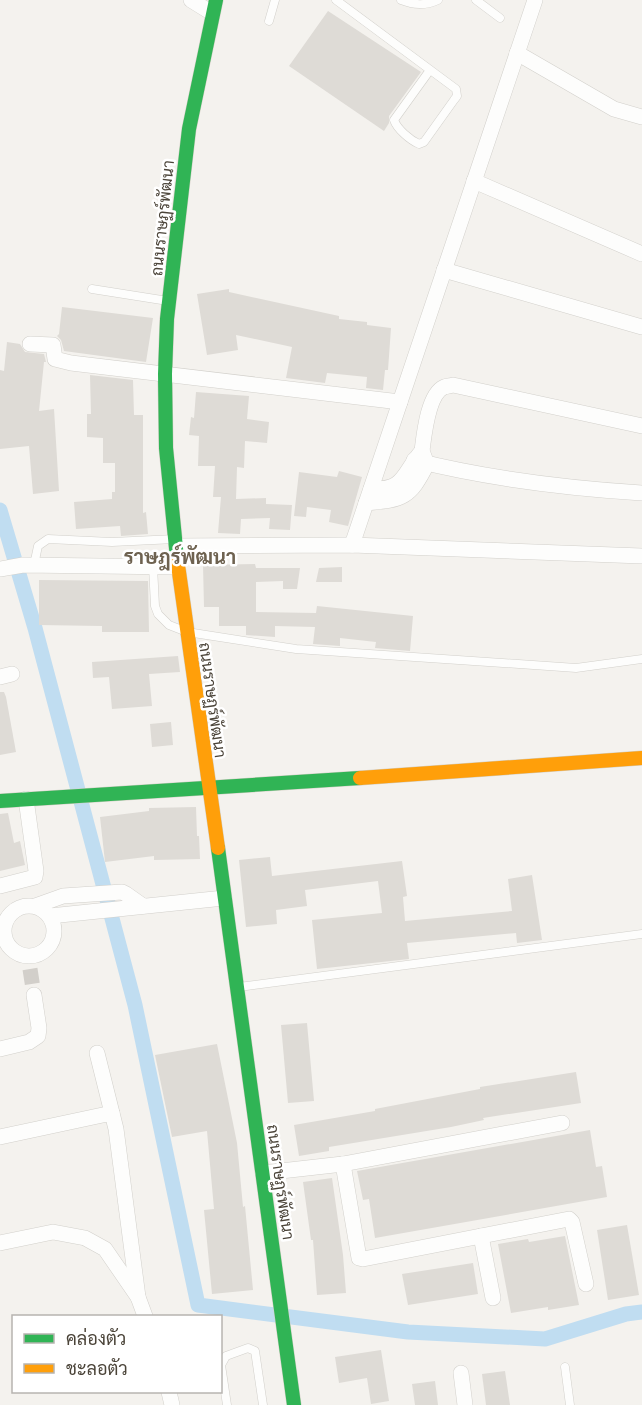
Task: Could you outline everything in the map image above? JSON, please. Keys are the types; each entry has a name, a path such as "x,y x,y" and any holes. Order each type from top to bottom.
{"street":[{"path":"191,0 214,7"},
{"path":"352,545 535,0"},
{"name":"ถนนราษฏร์พัฒนา","path":"214,7 189,129 167,327 166,448 178,567 238,987 294,1405"},
{"path":"517,52 614,110 642,117"},
{"path":"474,181 642,254"},
{"path":"444,270 642,327"},
{"path":"30,344 53,345 55,347 54,357 58,360 400,402"},
{"path":"368,496 389,501 402,497 413,489 429,411 434,397 442,387 453,385 642,426"},
{"path":"421,458 492,478 580,489 642,493"},
{"path":"177,543 352,545 642,556"},
{"path":"0,569 29,565 178,567"},
{"path":"0,801 209,789 642,758"},
{"path":"0,886 35,877 26,799"},
{"path":"51,916 55,934 46,951 29,963 3,941 5,922 17,908 35,906 63,896 122,892 136,907"},
{"path":"35,906 51,916 224,898"},
{"path":"0,1048 28,1042 38,1036 34,995"},
{"path":"97,1053 112,1113 138,1298 144,1315"},
{"path":"0,1137 112,1113"},
{"path":"263,1173 343,1164 562,1123"},
{"path":"343,1164 359,1258 571,1220 586,1284"},
{"path":"0,1243 53,1232 85,1238 105,1249 138,1298"},
{"path":"481,1236 493,1298"},
{"path":"461,1373 465,1405"}],"lane":[{"path":"269,21 275,0"},
{"path":"336,0 456,89 456,96 424,142 419,144 395,125 394,120 430,70"},
{"path":"400,0 423,5 438,0"},
{"path":"476,0 501,18"},
{"path":"92,289 170,301"},
{"path":"29,565 38,546 48,538 177,543"},
{"path":"153,566 155,606 158,614 169,625 187,632 296,649 576,668 642,659"},
{"path":"238,987 642,934"},
{"path":"222,1363 226,1356 248,1348 255,1351 262,1405"},
{"path":"565,1368 570,1405"},
{"path":"222,1372 227,1405"}],"building":[{"path":"328,11 421,72 389,116 389,123 384,131 289,66"},
{"path":"229,289 229,292 339,316 339,319 367,322 367,325 391,328 388,370 385,370 383,390 366,388 367,377 327,373 325,383 286,378 292,347 236,335 238,350 207,355 197,294"},
{"path":"62,307 153,318 146,362 64,351 61,340 57,336"},
{"path":"7,342 20,344 25,352 44,354 46,362 44,362 39,411 54,409 59,491 33,494 29,446 0,449 0,370 4,371"},
{"path":"90,375 133,380 134,415 143,415 143,513 146,512 148,534 121,536 120,526 76,529 74,502 112,499 112,492 115,492 115,463 103,463 103,438 87,437 87,414 91,414"},
{"path":"196,392 249,396 247,419 269,422 267,443 245,441 244,468 237,467 236,499 266,498 266,504 292,505 290,530 269,529 270,518 241,519 240,534 218,533 221,497 213,497 215,466 198,466 199,436 189,435 191,417 194,418"},
{"path":"339,471 362,477 348,526 329,522 331,510 307,507 306,517 294,516 299,472 337,477"},
{"path":"255,564 256,568 300,568 297,589 283,589 283,581 256,582 256,612 316,613 317,606 413,616 410,651 375,648 376,642 340,638 340,646 313,644 315,627 275,626 275,637 246,635 246,626 219,626 219,607 204,607 203,565"},
{"path":"342,567 342,582 316,582 319,568"},
{"path":"39,580 148,581 149,632 102,632 102,626 39,625"},
{"path":"178,656 180,672 149,674 152,706 112,709 109,677 93,678 92,662"},
{"path":"0,692 4,692 6,697 16,752 0,755"},
{"path":"171,722 173,745 152,747 150,724"},
{"path":"196,807 200,859 154,860 154,856 105,862 100,817 149,811 149,808"},
{"path":"8,813 14,843 20,841 25,865 0,871 0,814"},
{"path":"270,857 272,876 402,861 407,896 403,897 405,921 512,911 508,879 532,875 542,940 517,943 516,933 407,943 409,959 317,969 312,920 382,913 378,881 305,890 307,906 276,910 277,924 246,927 239,860"},
{"path":"307,1023 314,1101 288,1103 281,1025"},
{"path":"217,1044 237,1143 253,1290 212,1294 204,1210 214,1209 207,1131 172,1137 155,1055"},
{"path":"576,1072 581,1103 483,1118 484,1120 451,1127 329,1147 329,1151 299,1156 294,1125 375,1111 375,1109 480,1089 480,1087"},
{"path":"590,1130 596,1167 602,1166 607,1197 375,1238 369,1199 363,1200 357,1171"},
{"path":"332,1178 346,1293 317,1295 313,1240 311,1240 303,1182"},
{"path":"627,1225 639,1295 608,1300 597,1230"},
{"path":"565,1236 579,1305 511,1313 498,1244"},
{"path":"473,1263 478,1294 408,1305 402,1274"},
{"path":"381,1350 389,1401 371,1404 367,1378 339,1383 335,1357"},
{"path":"505,1371 510,1405 486,1405 482,1374"},
{"path":"435,1381 438,1405 415,1405 412,1384"}],"waterway":[{"path":"0,510 35,628 135,1005 198,1305 408,1332 545,1339 626,1314 642,1312"}],"tunnel":[{"path":"30,969 34,995"}],"traffic: fast":[{"path":"177,558 166,448 167,319 189,129 216,0"},
{"path":"0,801 360,778"},
{"path":"218,848 294,1405"}],"traffic: slow":[{"path":"177,558 218,848"},
{"path":"360,778 642,758"}],"district":[{"name":"ราษฎร์พัฒนา","path":"180,557"}]}
